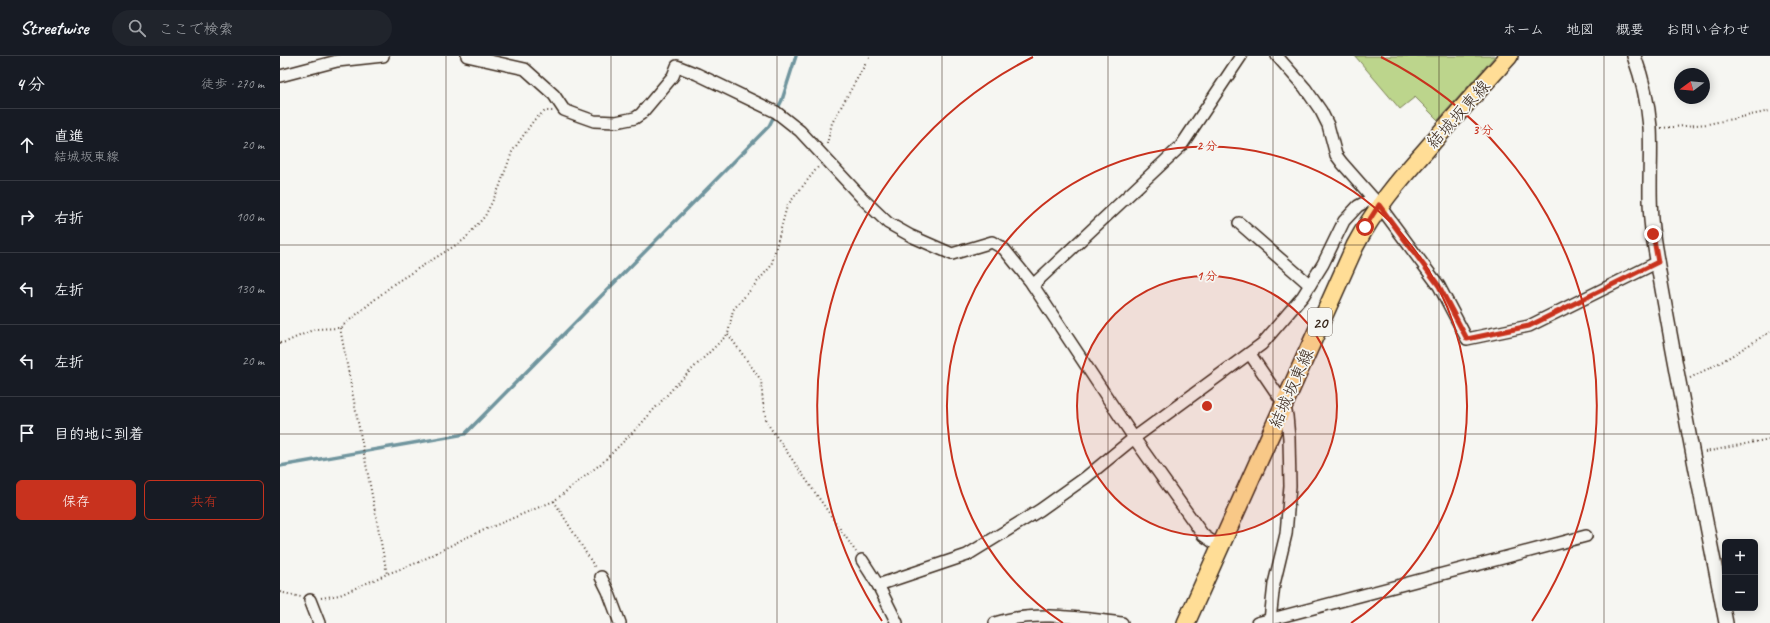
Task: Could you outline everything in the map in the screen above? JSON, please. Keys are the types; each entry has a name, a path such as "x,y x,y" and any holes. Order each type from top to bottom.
{"main road":[{"name":"結城坂東線","path":"1186,623 1354,246 1376,202 1510,56"}],"street":[{"path":"280,76 337,61 383,56"},
{"path":"467,56 525,69 554,95 564,110 594,121 616,122 635,118 641,114 673,76 677,66 776,112 800,131 864,200 888,223 911,236 952,254 992,242 1004,249 1033,285 1134,438 1203,535 1220,547"},
{"path":"1033,285 1180,146 1242,56"},
{"path":"1634,56 1646,97 1650,130 1652,219 1658,262 1726,623"},
{"path":"1283,58 1321,111 1328,125 1336,155 1376,202 1439,286 1467,339 1529,326 1658,262"},
{"path":"878,585 967,555 1040,510 1085,478 1134,438 1250,354 1262,344 1289,314 1310,285 1324,264 1344,221 1358,206 1376,202"},
{"path":"1239,223 1310,285"},
{"path":"1250,354 1284,404 1287,416 1290,486 1286,534 1274,584 1270,622"},
{"path":"1257,623 1270,622 1586,536"},
{"path":"862,560 878,585 897,623"},
{"path":"601,577 620,623"},
{"path":"310,600 319,623"},
{"path":"995,623 1010,618 1067,616 1122,623"}],"path":[{"path":"280,592 310,600 340,594 419,562 465,538 554,500 603,462 640,425 675,386 728,334 733,310 771,266 787,206 815,173 824,156 832,123 870,56"},
{"path":"280,343 315,330 340,328 395,283 464,240 485,216 499,188 512,152 534,120 545,111 564,110"},
{"path":"1650,130 1708,124 1770,111"},
{"path":"340,328 387,574"},
{"path":"1680,383 1723,361 1770,332"},
{"path":"728,334 761,380 767,423 862,560"},
{"path":"1693,454 1770,438"},
{"path":"554,500 601,577"}],"green space":[{"path":"1355,56 1495,56 1438,120 1415,97 1400,109"}],"waterway":[{"path":"280,466 465,434 769,126 782,100 796,56"}],"route":[{"path":"1365,227 1379,205 1439,286 1467,339 1529,326 1658,262 1653,234"}]}
